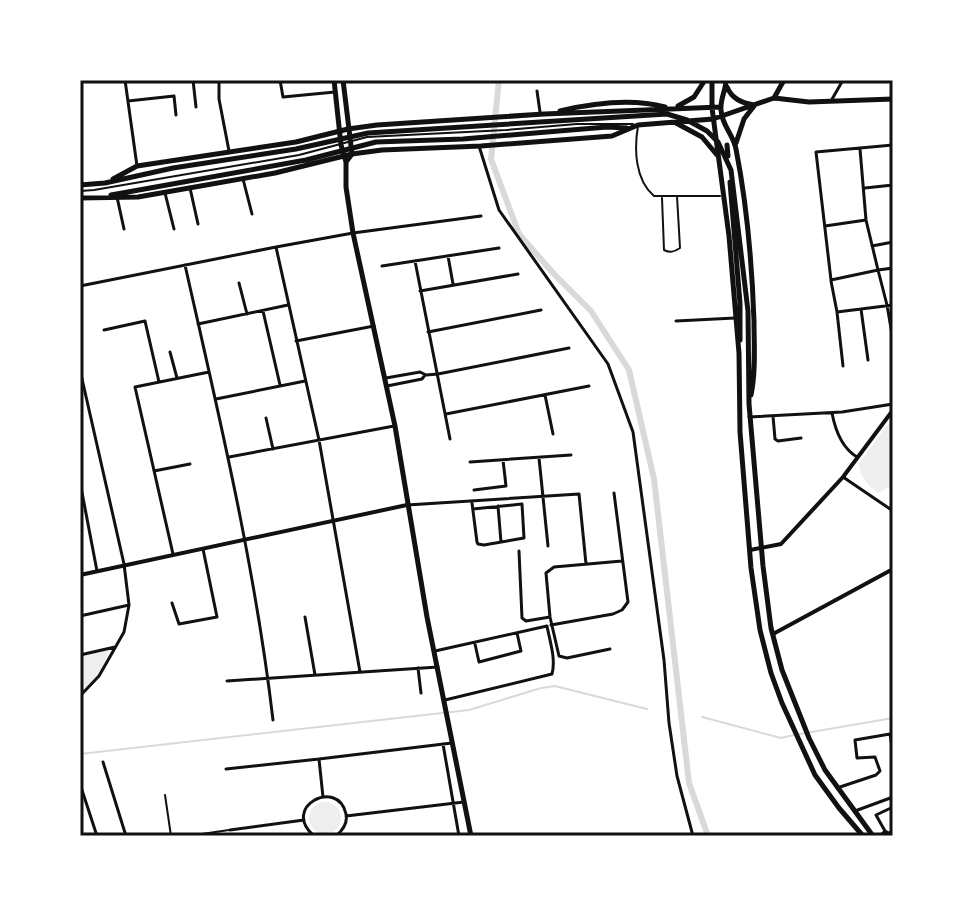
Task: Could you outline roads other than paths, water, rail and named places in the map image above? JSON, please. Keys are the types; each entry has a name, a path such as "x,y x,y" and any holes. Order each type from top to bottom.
{"main road":[{"path":"334,80 353,233 386,378 407,505 471,836"},
{"path":"343,80 352,154"},
{"path":"672,109 694,97 705,80"},
{"path":"667,114 689,103 705,80"},
{"path":"712,80 713,119 720,160 739,353"},
{"path":"774,98 784,80"},
{"path":"726,82 721,101 722,117 736,146 753,294 753,383 749,404"},
{"path":"726,82 729,91 739,101 755,105"},
{"path":"80,198 138,197 165,193 382,150 612,136 638,125 722,117 774,98 809,102 893,99"},
{"path":"736,146 744,119 755,105"},
{"path":"105,183 137,166 296,142 377,125 721,107"},
{"path":"80,185 296,149 368,133 667,114 707,131 718,142 731,170 746,284 749,417 761,549 773,634 782,670 813,746 825,770 873,836"},
{"path":"672,122 702,137 720,160"},
{"path":"102,197 306,160 376,142 629,128"},
{"path":"727,145 740,303 740,432 751,568 764,649 792,727 818,780 863,836"}],"street":[{"path":"125,80 137,166"},
{"path":"193,80 196,107"},
{"path":"219,80 219,99 229,152"},
{"path":"280,80 283,97 286,98 335,92"},
{"path":"830,101 843,80"},
{"path":"537,91 543,128"},
{"path":"128,101 174,96 176,115"},
{"path":"843,366 816,152 893,145"},
{"path":"480,146 499,210 608,364 633,432 664,660 669,723 677,776 693,836"},
{"path":"860,149 866,220 890,305 893,340"},
{"path":"243,179 252,214"},
{"path":"864,188 893,185"},
{"path":"190,188 198,224"},
{"path":"165,193 174,229"},
{"path":"117,197 124,229"},
{"path":"80,286 353,233 481,216"},
{"path":"825,226 866,220"},
{"path":"872,246 893,242"},
{"path":"276,247 319,440 360,672"},
{"path":"382,266 499,248"},
{"path":"448,256 454,285"},
{"path":"415,261 450,439"},
{"path":"185,265 229,457 273,720"},
{"path":"831,280 893,268"},
{"path":"420,291 518,274"},
{"path":"239,283 247,314"},
{"path":"198,324 288,305"},
{"path":"837,312 890,305"},
{"path":"861,309 868,360"},
{"path":"428,332 541,310"},
{"path":"263,311 281,386"},
{"path":"676,321 735,318"},
{"path":"104,330 145,321 159,382"},
{"path":"296,341 374,326"},
{"path":"386,378 420,372 438,374 569,348"},
{"path":"170,352 177,378"},
{"path":"80,370 124,564 129,605 124,632 99,676 80,696"},
{"path":"173,554 135,387 209,372"},
{"path":"387,386 422,379 426,375"},
{"path":"216,399 305,381"},
{"path":"446,414 589,386"},
{"path":"545,395 553,434"},
{"path":"750,550 781,544 843,477 893,407"},
{"path":"749,417 893,407"},
{"path":"832,413 842,441 848,451 858,457"},
{"path":"773,416 775,439 801,438"},
{"path":"266,418 273,449"},
{"path":"229,457 395,426"},
{"path":"470,462 571,455"},
{"path":"539,458 548,546"},
{"path":"474,490 506,486 503,460"},
{"path":"154,471 190,464"},
{"path":"843,477 893,511"},
{"path":"80,482 97,571"},
{"path":"551,625 613,614 622,610 628,602 614,493"},
{"path":"80,575 407,505 579,494 586,564"},
{"path":"472,501 473,509 478,544 524,538 522,504 473,509"},
{"path":"498,506 502,543"},
{"path":"172,603 179,624 217,617 203,549"},
{"path":"519,551 522,618 526,621 550,617"},
{"path":"610,649 567,658 559,656 551,625 546,573 554,567 622,561"},
{"path":"773,634 893,569"},
{"path":"80,616 129,605"},
{"path":"305,617 315,675"},
{"path":"435,651 547,626 554,658 552,674 445,700"},
{"path":"474,642 479,662 521,651 517,633"},
{"path":"80,655 116,646"},
{"path":"227,681 438,667"},
{"path":"418,668 421,693"},
{"path":"837,788 880,771 875,757 857,758 855,740 890,734 893,753"},
{"path":"226,769 452,743"},
{"path":"443,744 459,836"},
{"path":"319,759 323,797"},
{"path":"103,762 126,836"},
{"path":"80,784 97,836"},
{"path":"314,836 306,828 305,811 315,799 323,797 339,802 344,808 344,828 336,836"},
{"path":"855,811 892,801"},
{"path":"892,801 876,815 885,831 893,831"},
{"path":"346,816 464,802"},
{"path":"230,830 304,820"},
{"path":"880,836 885,831"}],"lane":[{"path":"80,191 299,155 367,137 611,123 638,125 634,149 643,184 654,196 724,196"},
{"path":"662,196 664,250 668,252 680,248 677,196"},
{"path":"165,795 171,836"},
{"path":"188,836 230,830"}],"waterway":[{"path":"499,80 491,159 519,234 591,311 629,370 654,479 689,783 708,836"},
{"path":"80,754 469,710 555,686 647,709"},
{"path":"702,717 781,738 794,735"},
{"path":"800,734 893,718"}]}
